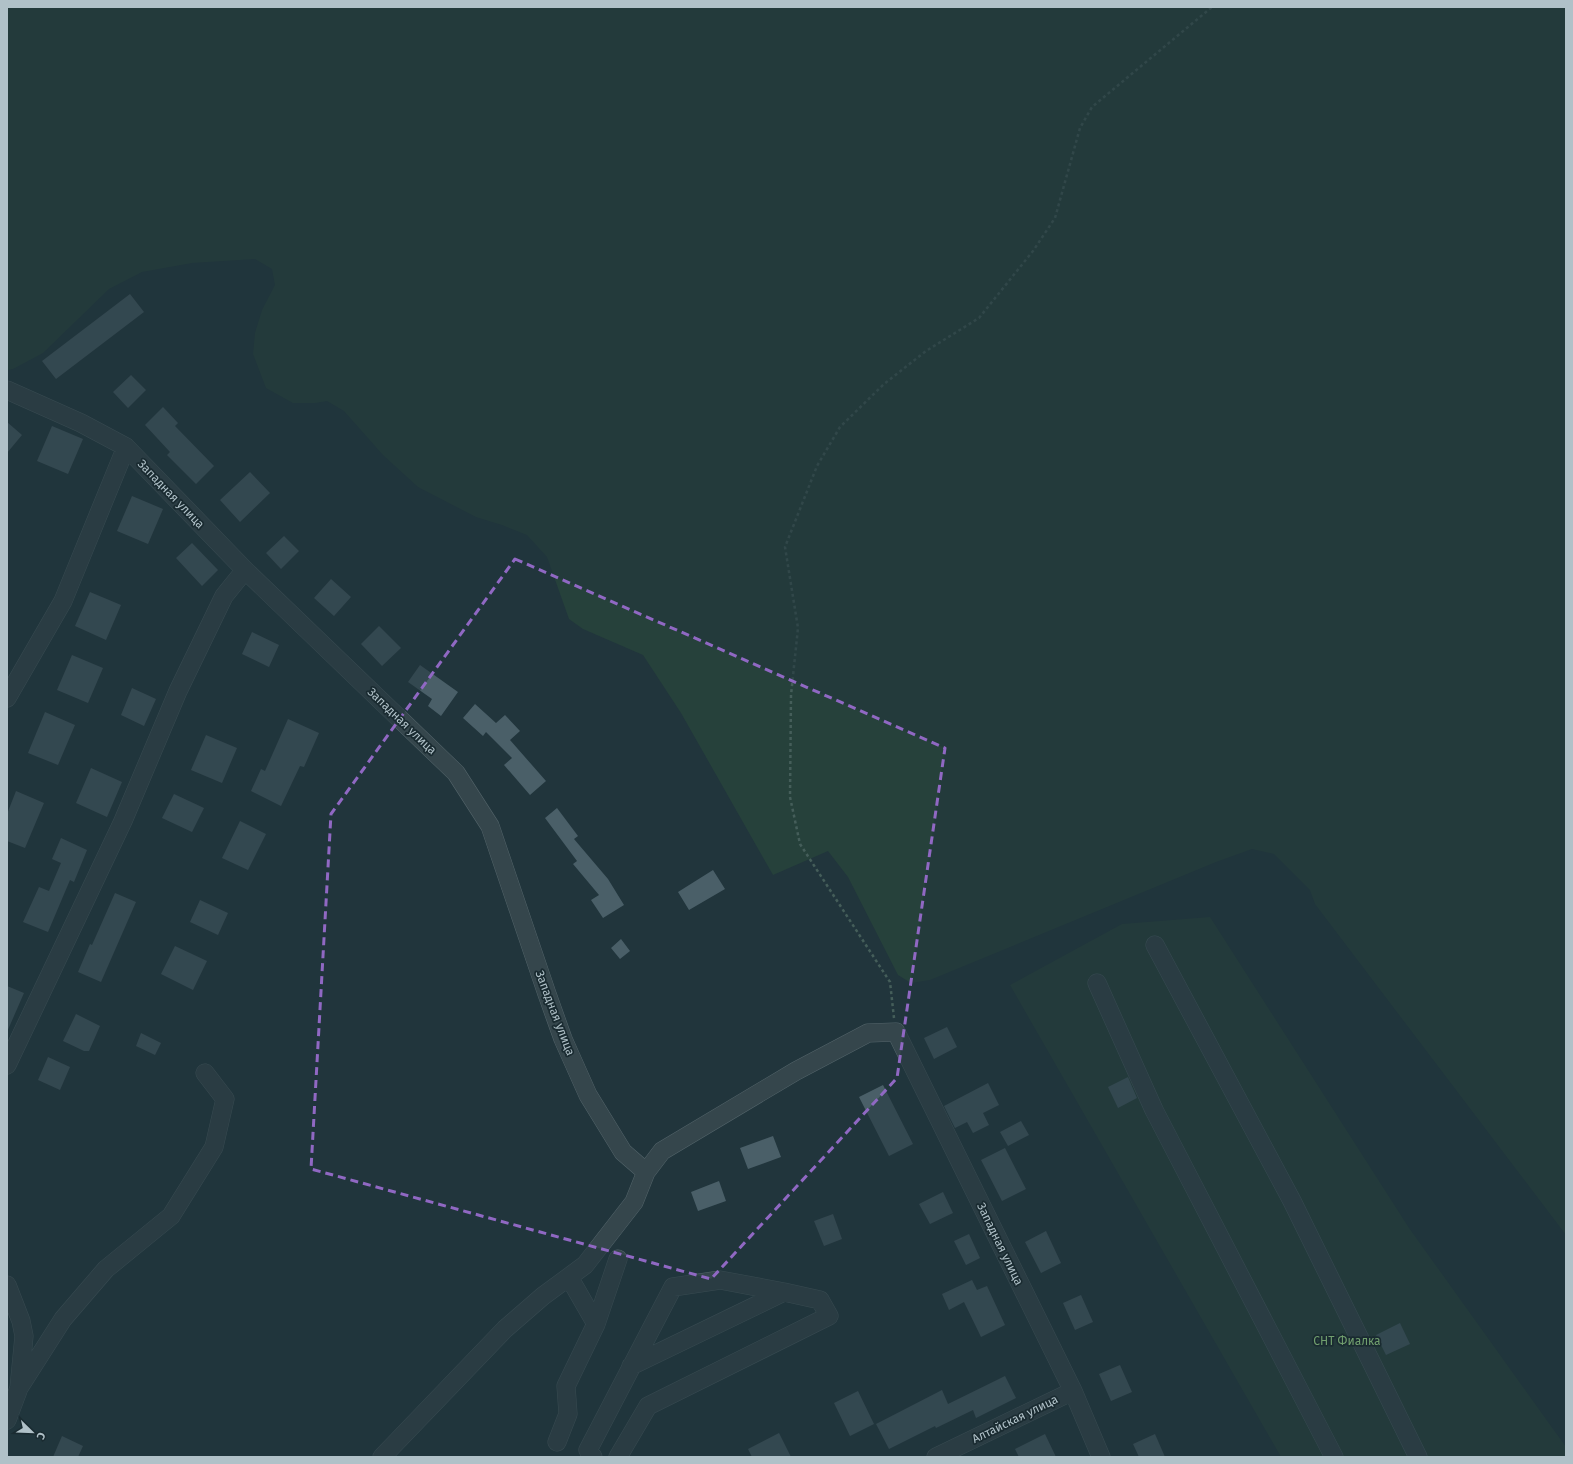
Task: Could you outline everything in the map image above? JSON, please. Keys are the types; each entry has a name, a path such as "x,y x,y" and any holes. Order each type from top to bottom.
{"street":[{"name":"Западная улица","path":"7,390 81,423 126,447 244,570 456,773 490,826 563,1039 588,1095 622,1152 646,1172"},
{"path":"7,698 63,601 126,447"},
{"path":"7,1065 123,822 178,691 224,596 244,570"},
{"path":"1155,945 1292,1201 1418,1457"},
{"path":"1096,983 1154,1110 1334,1457"},
{"path":"637,1196 633,1172 628,1157 662,1151 796,1071 868,1033 896,1032"},
{"name":"Западная улица","path":"896,1032 1073,1391 1101,1457"},
{"path":"7,1420 19,1388 63,1319 106,1269 171,1216 214,1147 224,1099 205,1073"},
{"path":"382,1457 505,1329 543,1296 585,1265 634,1202 646,1172 662,1151"},
{"path":"557,1442 568,1414 566,1386 596,1324 618,1259"},
{"path":"569,1277 596,1324"},
{"path":"593,1457 588,1450 673,1287 720,1280 820,1300 829,1316 648,1406 618,1457"},
{"path":"7,1285 14,1322 24,1336 19,1388"},
{"path":"631,1366 784,1292"},
{"name":"Алтайская улица","path":"936,1457 1073,1391"}],"path":[{"path":"896,1032 890,982 800,844 790,797 791,695 798,628 785,547 817,466 840,427 884,384 926,351 979,318 1033,252 1055,218 1080,128 1092,107 1212,7"}],"highlighted area":[{"path":"515,559 945,748 897,1078 711,1279 311,1169 331,814"}],"green space":[{"path":"7,7 1566,7 1566,1235 1315,904 1310,890 1274,854 1252,849 1216,862 930,980 911,983 898,975 848,877 828,851 773,875 681,713 643,655 583,629 569,619 547,557 527,535 476,517 418,487 383,455 344,411 327,401 315,403 293,403 266,388 253,354 255,333 262,310 275,285 272,269 255,259 192,263 142,272 109,289 43,353 13,369 7,370"},
{"name":"СНТ Фиалка","path":"1210,917 1409,1228 1566,1447 1566,1457 1281,1457 1010,985 1122,924"}],"building":[{"path":"130,294 144,312 56,379 42,361"},
{"path":"131,375 146,390 128,408 113,392"},
{"path":"163,407 178,423 175,426 214,466 196,484 167,455 170,452 145,425"},
{"path":"7,422 22,435 7,453"},
{"path":"52,426 83,439 68,474 37,461"},
{"path":"250,472 270,493 240,522 220,500"},
{"path":"132,496 163,509 148,544 117,531"},
{"path":"284,536 299,551 281,569 266,553"},
{"path":"192,543 218,570 202,586 176,558"},
{"path":"331,579 351,597 334,616 314,598"},
{"path":"90,592 121,605 106,640 75,626"},
{"path":"379,626 401,648 382,666 361,644"},
{"path":"252,632 279,645 269,667 242,654"},
{"path":"72,655 103,668 88,703 57,690"},
{"path":"420,665 458,692 441,716 428,706 432,699 408,682"},
{"path":"132,688 156,699 144,726 121,715"},
{"path":"475,704 496,723 505,715 520,731 510,740 546,781 530,795 504,765 512,758 486,732 483,736 463,718"},
{"path":"45,712 75,725 58,765 28,753"},
{"path":"288,719 319,733 304,767 300,766 281,806 251,791 261,769 265,771"},
{"path":"206,735 237,748 222,783 191,770"},
{"path":"91,768 122,782 107,817 76,803"},
{"path":"16,791 44,803 25,848 7,841 7,814"},
{"path":"174,794 204,808 192,832 162,818"},
{"path":"557,808 578,836 574,839 608,879 624,905 603,918 591,900 599,895 573,864 577,861 545,818"},
{"path":"240,821 266,834 248,870 222,858"},
{"path":"61,838 87,850 74,882 70,880 48,932 23,922 39,887 49,891 61,863 52,859"},
{"path":"713,870 725,889 689,910 678,892"},
{"path":"115,893 136,902 101,982 78,972 90,944 92,945"},
{"path":"200,900 228,913 218,935 190,922"},
{"path":"621,939 630,951 620,959 611,948"},
{"path":"175,946 207,961 193,990 161,974"},
{"path":"7,986 24,993 7,1032"},
{"path":"76,1014 100,1026 89,1051 84,1051 63,1041"},
{"path":"947,1027 957,1047 934,1059 924,1038"},
{"path":"141,1033 161,1043 155,1055 136,1046"},
{"path":"48,1057 70,1067 60,1090 38,1080"},
{"path":"1128,1077 1137,1098 1118,1108 1108,1087"},
{"path":"988,1083 999,1105 983,1113 989,1125 973,1133 967,1122 955,1128 944,1106"},
{"path":"883,1085 913,1144 889,1156 859,1097"},
{"path":"1021,1121 1029,1135 1008,1146 1000,1132"},
{"path":"773,1136 781,1157 748,1169 740,1148"},
{"path":"1005,1148 1026,1189 1002,1201 981,1160"},
{"path":"719,1181 726,1201 698,1211 691,1192"},
{"path":"943,1192 953,1213 930,1224 919,1204"},
{"path":"833,1214 842,1239 824,1246 814,1221"},
{"path":"1046,1231 1061,1263 1041,1273 1025,1242"},
{"path":"969,1234 980,1258 966,1265 954,1241"},
{"path":"972,1280 977,1290 987,1286 1005,1325 981,1337 964,1302 949,1310 942,1294"},
{"path":"1081,1295 1093,1322 1075,1330 1063,1303"},
{"path":"1400,1323 1410,1344 1386,1355 1376,1335"},
{"path":"1120,1365 1132,1392 1111,1401 1099,1374"},
{"path":"1005,1376 1016,1398 976,1418 973,1410 936,1428 935,1426 889,1449 876,1424 942,1390 948,1404"},
{"path":"858,1391 874,1424 850,1436 834,1403"},
{"path":"779,1433 791,1457 752,1457 748,1449"},
{"path":"1045,1434 1056,1457 1019,1457 1015,1449"},
{"path":"1155,1434 1165,1457 1139,1457 1133,1444"},
{"path":"62,1436 83,1446 78,1457 53,1457"}]}
